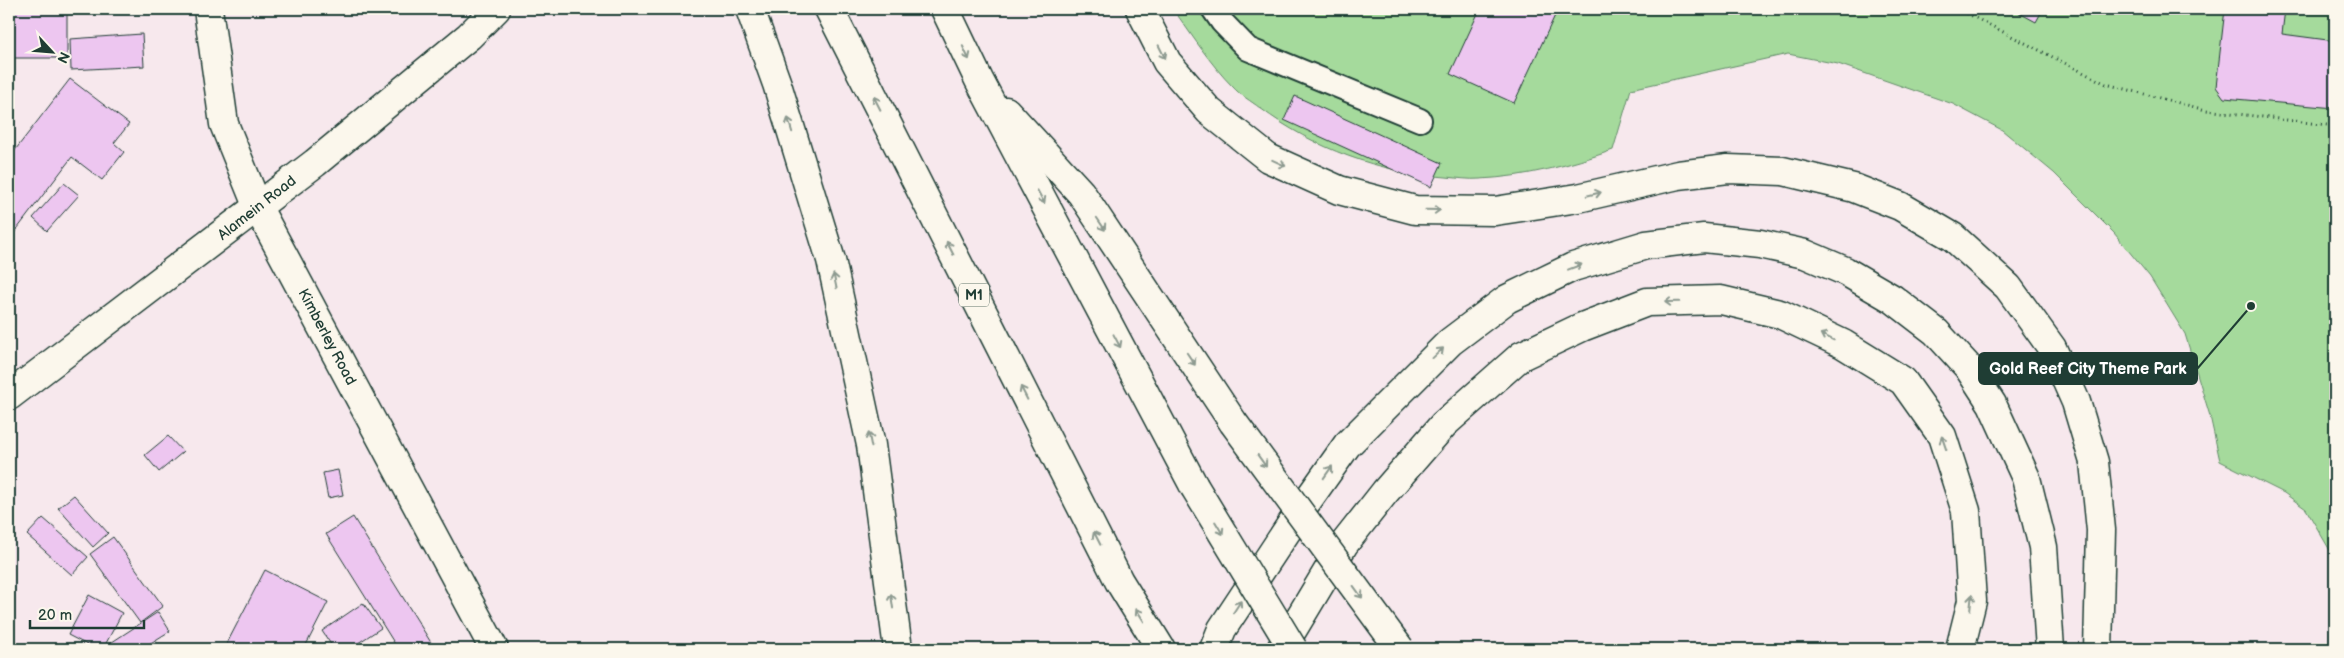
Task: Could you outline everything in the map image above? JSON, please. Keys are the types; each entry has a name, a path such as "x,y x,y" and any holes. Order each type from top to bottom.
{"main road":[{"name":"Kimberley Road","path":"208,9 224,124 258,208 494,649"},
{"name":"Alamein Road","path":"9,396 258,208 470,36 496,9"},
{"path":"750,9 777,84 831,260 871,445 898,649"},
{"name":"M1","path":"829,9 1119,581 1161,649"},
{"path":"945,9 979,80 1194,486 1293,649"},
{"path":"1140,9 1167,62 1209,111 1268,158 1339,190 1415,210 1495,211 1578,198 1678,175 1728,169 1783,172 1854,188 1900,206 1953,237 2008,287 2052,348 2076,402 2094,462 2101,530 2098,649"},
{"path":"979,80 1081,193 1233,422 1400,649"},
{"path":"1214,649 1222,628 1298,514 1347,445 1450,342 1507,300 1574,267 1646,245 1704,238 1760,244 1805,254 1845,271 1893,300 1936,332 1968,367 1992,404 2026,478 2043,547 2050,649"},
{"path":"1281,649 1344,544 1385,492 1444,424 1521,356 1582,327 1647,302 1721,300 1780,314 1843,344 1903,381 1942,436 1966,511 1972,601 1960,649"}],"lane":[{"path":"1213,9 1222,22 1248,49 1420,120"}],"path":[{"path":"1958,9 2106,84 2206,110 2335,126"}],"green space":[{"path":"1173,9 2335,9 2335,559 2306,509 2284,493 2220,461 2210,416 2185,334 2150,277 2114,233 2054,173 2002,130 1953,104 1838,64 1788,54 1631,89 1613,150 1564,165 1514,176 1467,179 1421,174 1396,170 1348,156 1325,147 1281,123 1233,87 1209,59"}],"building":[{"path":"9,9 67,9 67,58 9,58"},
{"path":"1480,9 1558,9 1514,103 1450,74"},
{"path":"2012,9 2043,9 2036,22"},
{"path":"2225,9 2285,9 2282,34 2335,41 2335,108 2224,98 2216,87"},
{"path":"142,34 144,66 71,70 70,39"},
{"path":"11,79 12,105 9,106 9,80"},
{"path":"70,79 129,124 114,143 124,152 102,180 72,157 11,237 9,235 9,158"},
{"path":"1295,96 1442,163 1431,187 1284,120"},
{"path":"64,183 79,195 47,231 33,218"},
{"path":"168,436 183,452 159,472 145,455"},
{"path":"338,470 343,495 328,498 323,473"},
{"path":"74,495 108,533 93,547 58,508"},
{"path":"353,517 435,649 398,649 326,534"},
{"path":"43,518 88,557 72,575 27,535"},
{"path":"113,537 163,606 140,623 90,554"},
{"path":"265,570 328,602 304,649 224,649"},
{"path":"89,595 122,613 103,649 95,649 68,635"},
{"path":"363,603 381,628 349,649 334,649 322,631"},
{"path":"158,612 170,631 141,649 108,649 106,646"}],"place":[{"name":"Gold Reef City Theme Park","path":"2251,306"}]}
